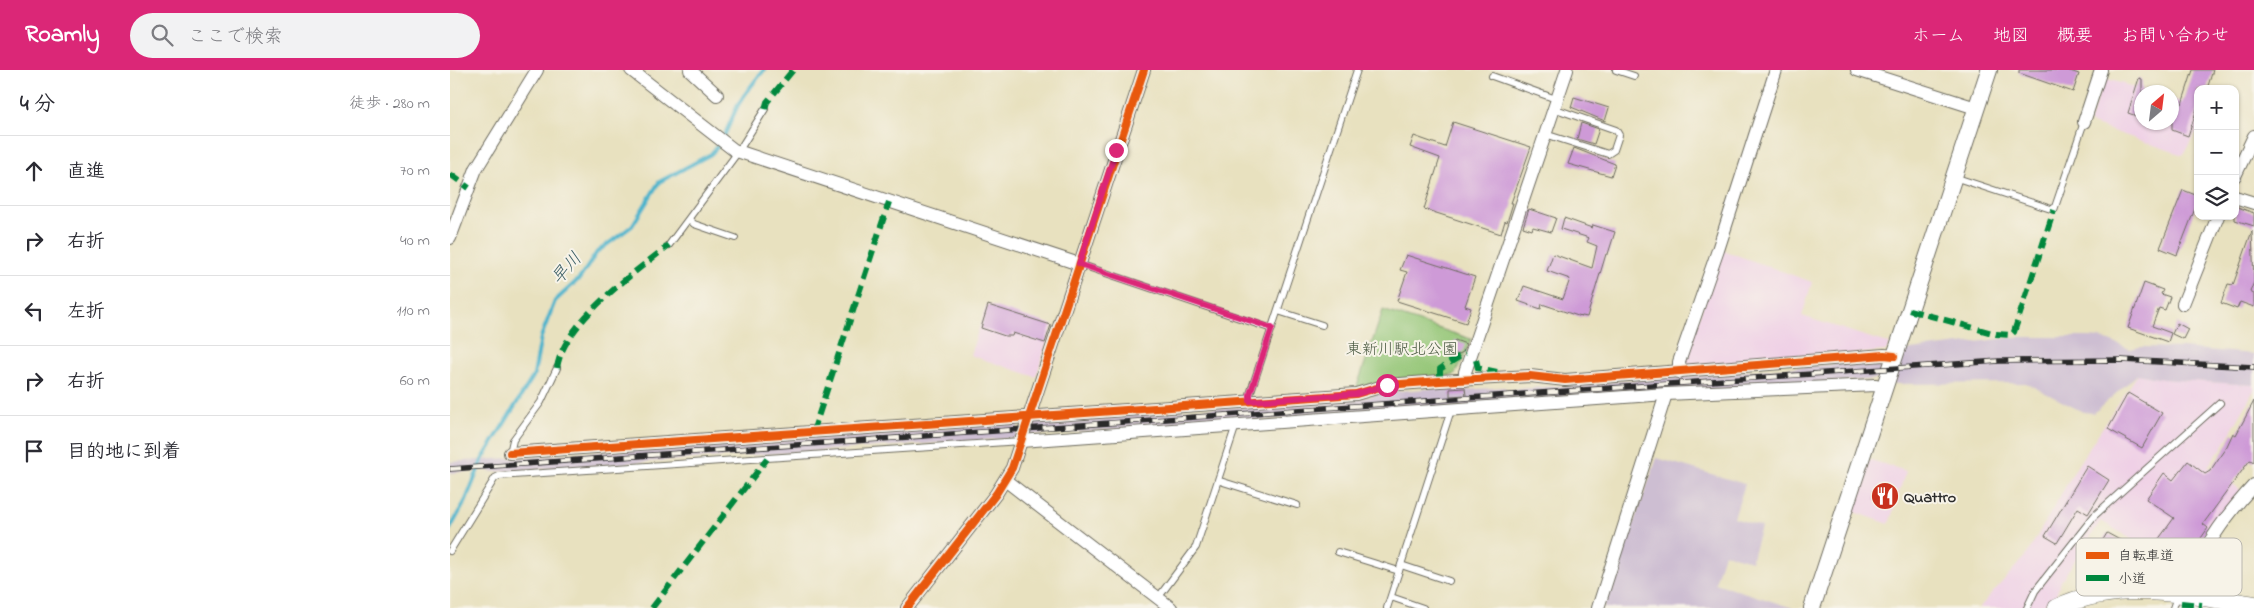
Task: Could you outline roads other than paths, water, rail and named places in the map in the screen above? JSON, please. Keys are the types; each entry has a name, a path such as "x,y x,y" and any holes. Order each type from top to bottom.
{"main road":[{"path":"2057,608 2093,596"},
{"path":"2161,596 2254,605"}],"street":[{"path":"450,238 476,169 537,70"},
{"path":"631,70 734,150 1079,264"},
{"path":"690,70 717,95"},
{"path":"907,608 1005,480 1022,441 1144,70"},
{"path":"1465,380 1465,372 1567,70"},
{"path":"1679,372 1679,362 1776,70"},
{"path":"1857,70 1976,108"},
{"path":"1812,608 1989,70"},
{"path":"2084,122 2101,70"},
{"path":"2235,175 2254,136"},
{"path":"2239,198 2254,203"},
{"path":"2182,304 2216,220"},
{"path":"510,453 1356,394 1387,385 1530,376 1565,380 1884,355 1894,356"},
{"path":"1022,441 1666,394 1876,385 1884,387"},
{"path":"1598,608 1666,394"},
{"path":"1005,480 1155,603 1171,608"},
{"path":"2214,538 2231,512 2254,486"}],"lane":[{"path":"1250,401 1250,394 1357,70"},
{"path":"1616,70 1634,76"},
{"path":"1492,76 1616,130 1619,135 1614,150 1608,154 1545,134"},
{"path":"669,246 734,150 765,109"},
{"path":"1954,177 2054,210 2084,122"},
{"path":"689,219 694,224 735,238"},
{"path":"1079,264 1272,328"},
{"path":"1278,311 1322,326"},
{"path":"510,453 513,440 541,402 556,368"},
{"path":"2077,538 2094,516 2220,404"},
{"path":"1387,608 1451,410"},
{"path":"1155,603 1196,547 1220,481 1236,425"},
{"path":"450,550 495,478 499,476 1022,441"},
{"path":"1220,481 1297,505"},
{"path":"2027,608 2035,591 2076,539"},
{"path":"1338,552 1449,580"},
{"path":"1391,597 1423,608"}],"waterway":[{"name":"早川","path":"450,529 466,500 482,460 534,375 541,337 555,301 580,278 597,252 632,226 659,182 711,154 716,149 738,105 764,70"}],"railway":[{"path":"450,469 1999,361 2122,360 2254,367"}],"place":[{"name":"Quattro","path":"1885,496"}],"park label":[{"name":"東新川駅北公園","path":"1402,348"}]}
